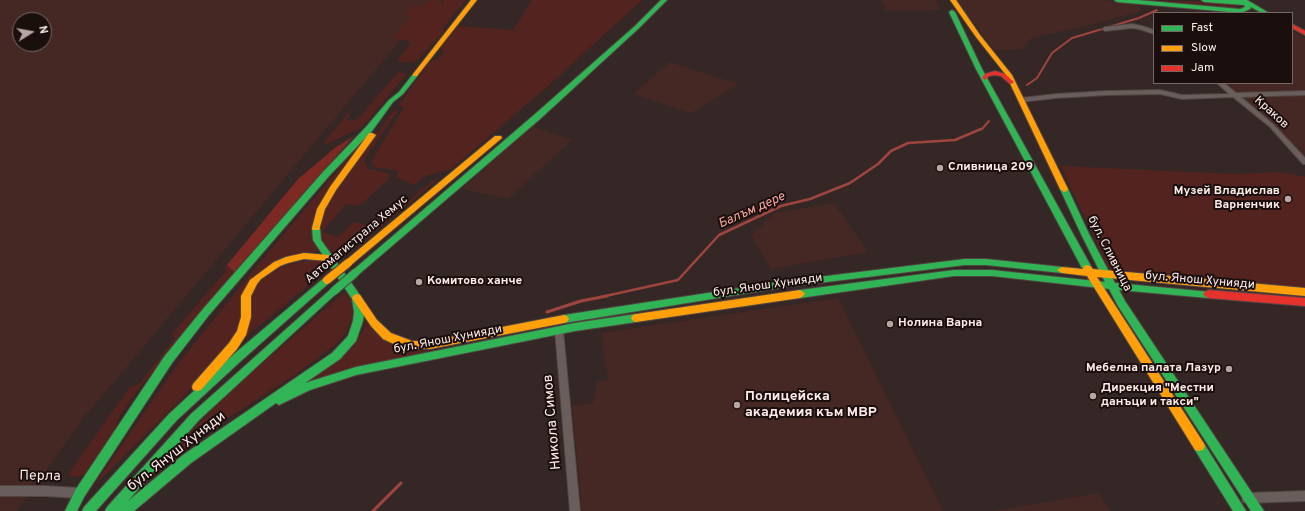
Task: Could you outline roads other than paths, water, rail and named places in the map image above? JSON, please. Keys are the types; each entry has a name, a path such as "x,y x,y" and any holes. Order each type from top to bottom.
{"main road":[{"path":"71,511 80,493 168,360 206,312 326,174 368,129 390,101 400,93 474,0"},
{"path":"538,103 591,57 652,0"},
{"name":"Автомагистрала Хемус","path":"111,511 190,423 223,390 334,291 537,117 637,27 664,0"},
{"name":"бул. Сливница","path":"946,0 985,78 1090,273 1240,511"},
{"name":"бул. Сливница","path":"953,0 978,36 1002,65 1014,84 1106,274 1133,323 1258,511"},
{"path":"1117,0 1236,12 1246,9 1248,6 1244,1"},
{"path":"1204,0 1244,1 1264,12"},
{"path":"1223,1 1239,7 1236,12"},
{"path":"1293,27 1305,33"},
{"path":"975,59 982,65 992,69 998,69 1002,65"},
{"path":"985,78 987,74 995,73 1003,75 1014,84"},
{"name":"бул. Янош Хунияди","path":"400,93 397,102 348,168 321,209 316,226 317,240 374,323 387,336 400,342 412,345 430,345 578,316 646,305 786,284 965,262 986,262 1090,273 1305,292"},
{"name":"Автомагистрала Хемус","path":"88,511 173,417 238,357 327,280 503,133"},
{"path":"173,417 203,378 238,340 245,325 246,296 253,282 268,269 286,260 304,256 328,258"},
{"name":"бул. Янош Хунияди","path":"248,416 307,387 334,377 376,367 559,330 720,305 954,273 992,273 1097,285 1305,302"},
{"path":"248,416 336,356 346,346 354,334 358,321 359,312 357,298"},
{"name":"бул. Януш Хуняди","path":"125,511 187,459 248,416"}],"street":[{"path":"1104,29 1132,26 1153,32"},
{"name":"Краков","path":"1221,84 1272,126 1305,162"},
{"path":"1021,100 1107,93 1160,92 1182,97 1305,93"},
{"name":"Никола Симов","path":"559,330 575,511"},
{"name":"Перла","path":"0,491 80,493"},
{"path":"1232,498 1305,496"}],"waterway":[{"name":"Балъм дере","path":"1027,85 1037,78 1052,53 1072,38 1139,18 1157,10"},
{"name":"Балъм дере","path":"980,130 989,121"},
{"name":"Балъм дере","path":"601,297 678,280 719,235 781,206 810,199 850,183 878,164 891,151 908,143 955,140 980,130"},
{"name":"Балъм дере","path":"547,312 581,301 607,296"},
{"name":"Балъм дере","path":"373,511 401,483"}],"place":[{"name":"Сливница 209","path":"940,168"},
{"name":"Музей Владислав Варненчик","path":"1288,199"},
{"name":"Комитово ханче","path":"419,282"},
{"name":"Нолина Варна","path":"890,324"},
{"name":"Мебелна палата Лазур","path":"1229,369"},
{"name":"Дирекция \"Местни данъци и такси\"","path":"1093,396"},
{"name":"Полицейска академия към МВР","path":"737,405"}]}
